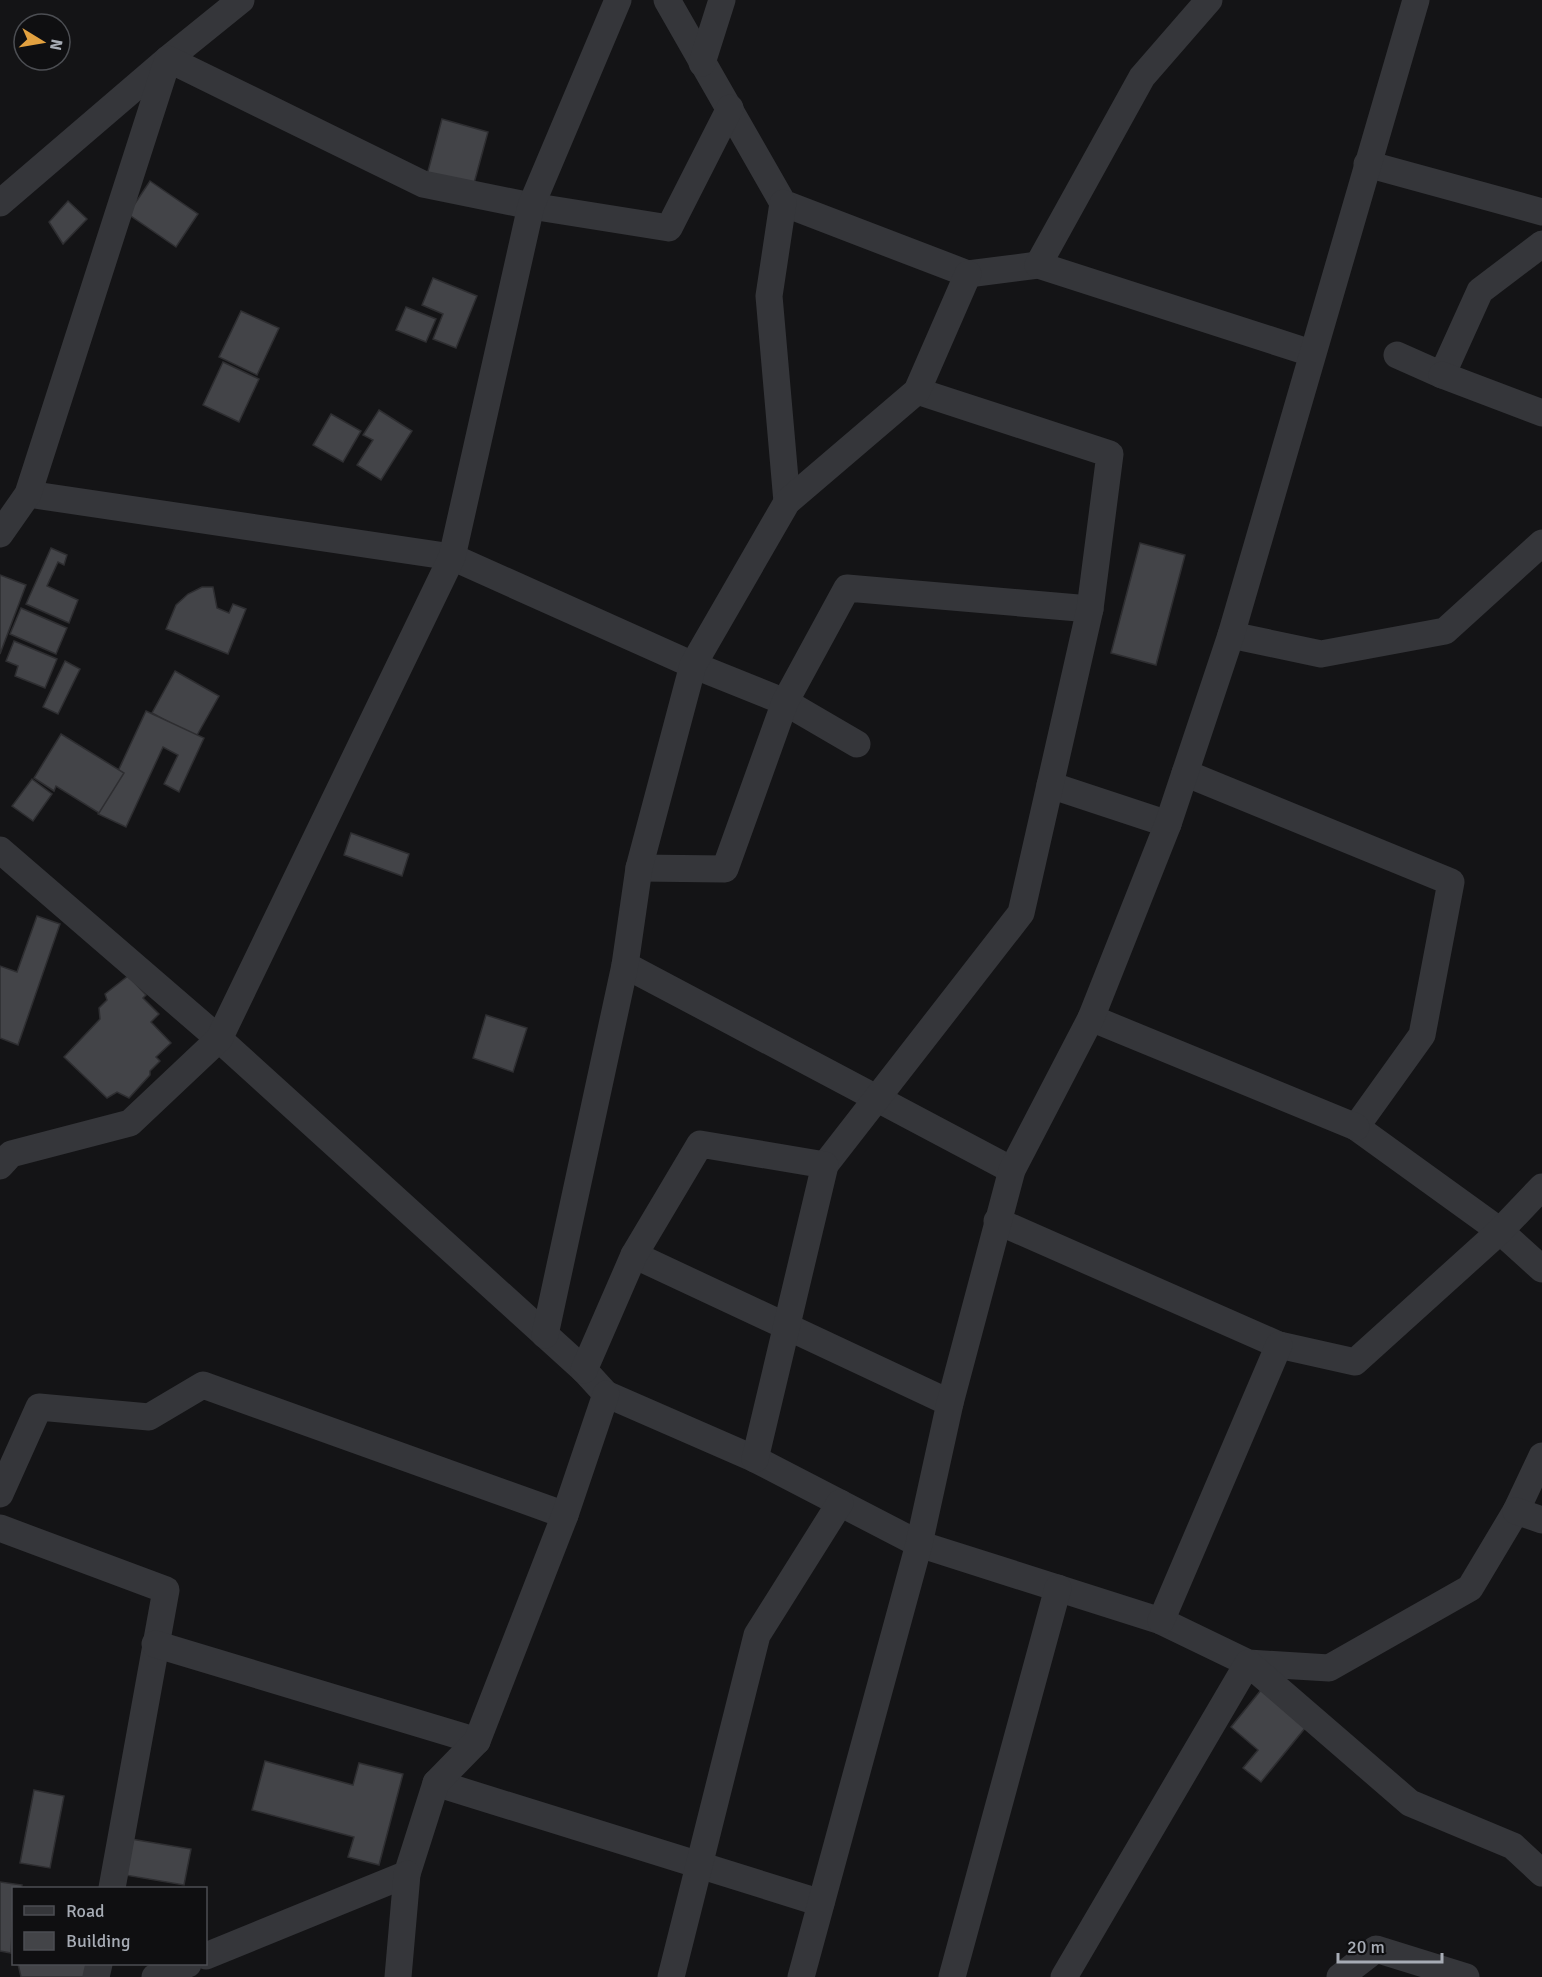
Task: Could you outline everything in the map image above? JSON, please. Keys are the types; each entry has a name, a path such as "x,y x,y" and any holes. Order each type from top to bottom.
{"street":[{"path":"0,203 168,59 242,0"},
{"path":"0,1166 11,1154 130,1123 219,1039 452,558 531,206 618,0"},
{"path":"667,0 783,203 769,296 787,502"},
{"path":"702,63 722,0"},
{"path":"1038,265 1142,77 1209,0"},
{"path":"801,1977 919,1544 950,1403 1012,1170 1091,1018 1168,824 1231,635 1311,353 1416,0"},
{"path":"168,59 423,184 531,206 669,228 730,108"},
{"path":"0,534 28,494 168,59"},
{"path":"1367,164 1542,212"},
{"path":"783,203 968,274 1038,265 1311,353"},
{"path":"1442,375 1480,291 1542,244"},
{"path":"545,1335 625,965 639,868 693,665 787,502 917,391 968,274"},
{"path":"1397,355 1542,414"},
{"path":"755,1459 825,1165 1021,913 1090,609 1110,454 917,391"},
{"path":"28,494 452,558 693,665 785,702 857,744"},
{"path":"1231,635 1321,654 1445,630 1542,543"},
{"path":"639,868 725,869 785,702 847,588 1090,609"},
{"path":"1185,773 1451,882 1422,1035 1356,1127"},
{"path":"1050,785 1168,824"},
{"path":"0,850 219,1039 584,1370 606,1394 755,1459 919,1544 1161,1621 1248,1663 1410,1803 1513,1846 1542,1873"},
{"path":"625,965 1012,1170"},
{"path":"1091,1018 1356,1127 1500,1231 1542,1269"},
{"path":"584,1370 634,1255 700,1144 825,1165"},
{"path":"997,1221 1279,1345 1354,1362 1500,1231 1542,1187"},
{"path":"634,1255 950,1403"},
{"path":"1161,1621 1279,1345"},
{"path":"0,1494 39,1407 149,1417 203,1385 565,1515"},
{"path":"398,1977 407,1874 436,1783 477,1741 565,1515 606,1394"},
{"path":"1248,1663 1329,1668 1470,1588 1516,1511 1542,1456"},
{"path":"671,1977 757,1635 840,1503"},
{"path":"1516,1511 1542,1520"},
{"path":"0,1528 166,1590 154,1644 112,1887"},
{"path":"952,1977 1058,1588"},
{"path":"154,1644 477,1741"},
{"path":"1064,1977 1248,1663"},
{"path":"436,1783 699,1863 821,1903"},
{"path":"207,1956 407,1874"},
{"path":"1340,1977 1376,1949 1466,1977"},
{"path":"155,1977 185,1965"}],"building":[{"path":"442,119 488,132 473,187 427,175"},
{"path":"150,181 198,214 176,247 128,214"},
{"path":"68,201 87,219 63,244 49,222"},
{"path":"433,278 477,296 456,348 433,339 443,314 422,305"},
{"path":"406,307 436,319 426,342 396,330"},
{"path":"241,311 279,328 257,375 219,357"},
{"path":"223,362 259,379 239,422 203,405"},
{"path":"379,410 412,431 381,480 357,465 373,440 363,435"},
{"path":"331,414 361,431 343,462 313,445"},
{"path":"1140,543 1185,555 1156,665 1111,653"},
{"path":"51,548 67,555 64,565 58,562 47,586 78,600 69,623 26,604"},
{"path":"0,575 26,585 0,654"},
{"path":"202,587 213,587 217,608 229,613 233,604 246,609 228,654 166,629 176,605 188,594"},
{"path":"21,608 67,628 56,654 10,634"},
{"path":"14,641 57,659 45,688 15,676 18,666 6,661"},
{"path":"65,661 80,669 58,714 43,707"},
{"path":"175,671 219,696 196,737 152,713"},
{"path":"146,711 204,738 179,792 164,784 178,755 163,747 126,827 98,814"},
{"path":"61,734 124,773 99,813 56,786 54,791 34,778"},
{"path":"32,779 52,794 33,821 12,806"},
{"path":"351,833 409,854 402,876 344,855"},
{"path":"37,916 60,924 18,1045 0,1038 0,966 17,972"},
{"path":"128,976 146,995 143,998 159,1014 151,1022 171,1043 156,1057 160,1061 129,1098 117,1092 107,1098 64,1057 100,1019 99,1008 107,1000 105,994"},
{"path":"486,1015 527,1028 513,1072 473,1058"},
{"path":"1265,1685 1310,1722 1261,1782 1243,1768 1258,1750 1231,1727"},
{"path":"265,1761 353,1785 359,1763 403,1774 379,1865 348,1857 354,1837 252,1810"},
{"path":"34,1790 64,1796 50,1868 20,1863"},
{"path":"131,1839 191,1849 184,1885 125,1875"},
{"path":"0,1882 22,1885 21,1887 12,1887 11,1953 0,1951"},
{"path":"18,1965 91,1965 89,1977 21,1977"}]}
